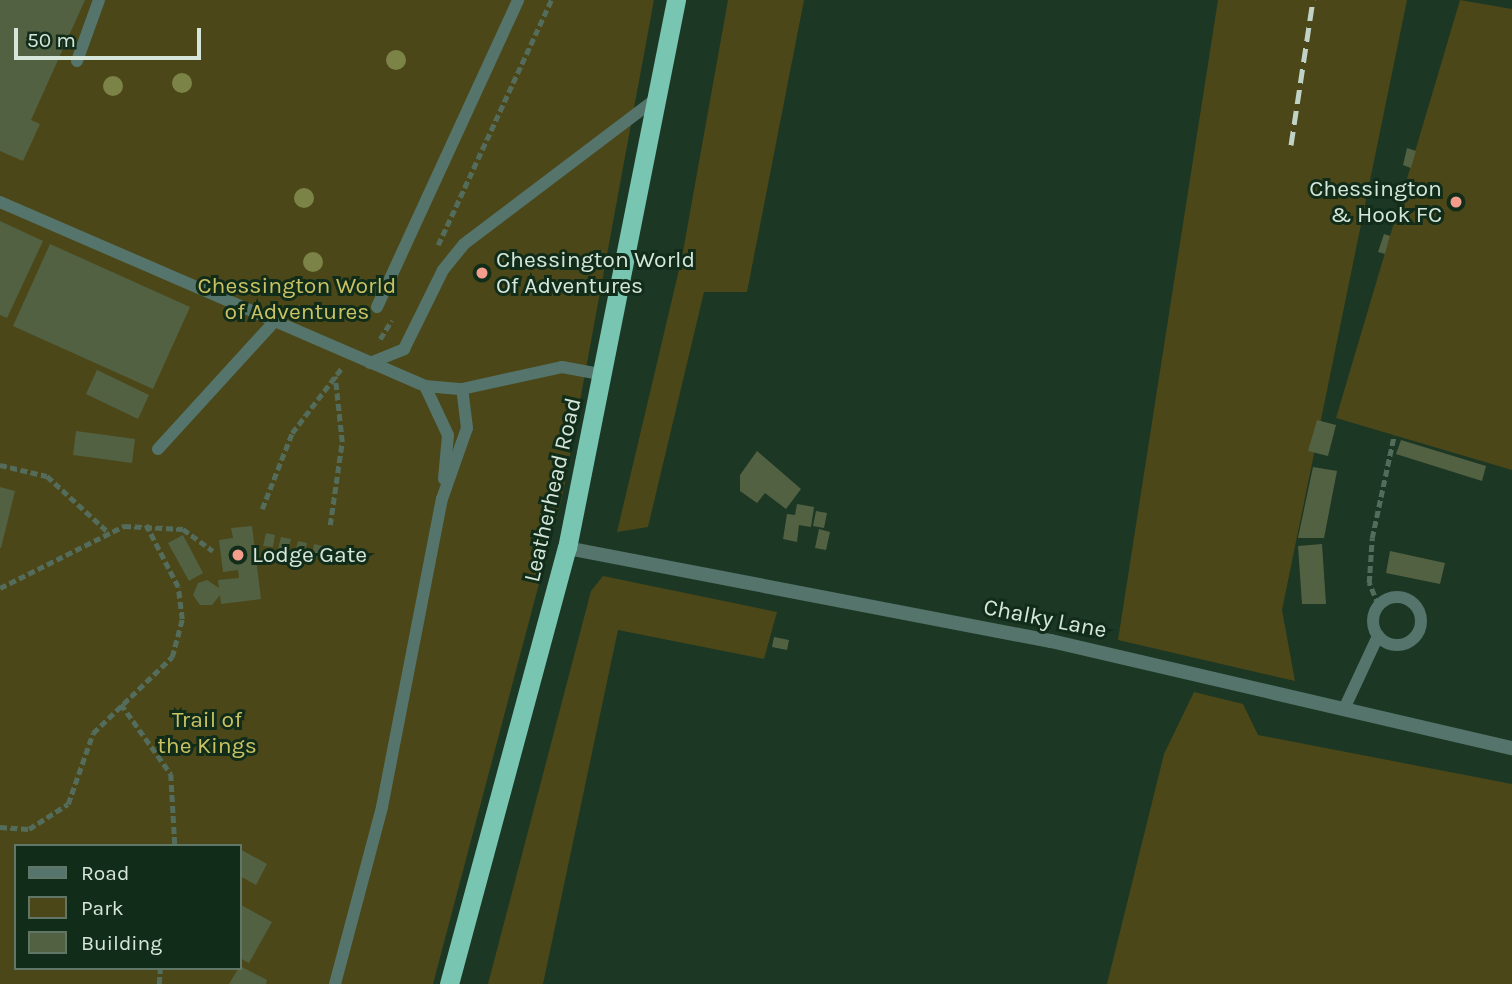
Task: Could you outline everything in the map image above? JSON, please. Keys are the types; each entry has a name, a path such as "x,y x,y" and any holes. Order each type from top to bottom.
{"highway":[{"name":"Leatherhead Road","path":"449,984 567,548 605,375 676,0"}],"street":[{"name":"Chalky Lane","path":"567,548 1051,641 1512,748"}],"lane":[{"path":"77,61 99,0"},
{"path":"377,307 518,0"},
{"path":"366,363 404,349 443,270 464,244 658,97"},
{"path":"0,202 366,363 425,386 462,388 562,367 605,375"},
{"path":"158,449 274,322"},
{"path":"335,984 383,807 442,499 448,435 425,386"},
{"path":"442,499 467,428 462,388"},
{"path":"1344,709 1378,636 1372,620 1378,605 1401,597 1421,618 1406,643 1378,636"}],"path":[{"path":"330,525 342,442 335,375"},
{"path":"1378,605 1370,583 1372,538 1394,435"},
{"path":"0,464 47,477 107,531"},
{"path":"0,827 29,829 68,804 93,733 121,704 158,674 179,639 178,587 146,525"},
{"path":"0,588 107,531 146,525 183,529 213,551"},
{"path":"121,704 171,774 175,844"}],"green space":[{"name":"Chessington World of Adventures","path":"0,0 654,0 563,493 433,984 0,984"},
{"path":"728,0 804,0 747,292 704,292 648,527 617,532 682,257"},
{"path":"1218,0 1407,0 1282,610 1295,681 1118,640"},
{"name":"Chessington & Hook FC","path":"1460,0 1512,9 1512,470 1336,418"},
{"path":"603,576 777,612 764,659 618,630 543,984 488,984 591,591"},
{"path":"1194,692 1243,704 1258,735 1512,784 1512,984 1107,984 1164,754"}],"building":[{"path":"0,0 85,0 31,120 40,124 23,161 0,151"},
{"path":"1407,148 1416,151 1411,168 1403,165"},
{"path":"0,221 43,241 7,318 0,315"},
{"path":"1384,234 1390,236 1385,254 1378,252"},
{"path":"50,244 190,307 153,389 13,326"},
{"path":"97,370 149,395 138,419 86,394"},
{"path":"1317,420 1336,425 1328,456 1308,451"},
{"path":"76,431 135,439 132,463 73,455"},
{"path":"1401,440 1486,466 1482,481 1396,454"},
{"path":"757,451 801,489 786,509 765,493 757,503 740,491 740,475"},
{"path":"1313,467 1337,471 1324,538 1298,538"},
{"path":"0,487 15,491 1,548 0,548"},
{"path":"797,504 814,507 811,527 799,525 797,542 783,539 787,514 795,515"},
{"path":"816,511 827,513 824,528 813,526"},
{"name":"Lodge Gate","path":"252,526 261,599 221,604 220,595 212,605 200,605 193,595 198,583 207,580 219,588 218,580 239,578 238,570 223,572 219,540 233,538 231,528"},
{"path":"819,529 830,532 826,550 815,548"},
{"path":"266,533 275,535 273,547 263,546"},
{"path":"183,535 203,573 189,581 168,543"},
{"path":"281,537 291,539 288,552 278,549"},
{"path":"298,541 307,543 304,555 295,553"},
{"path":"314,544 323,546 321,558 312,556"},
{"path":"1322,544 1326,604 1302,604 1298,546"},
{"path":"1390,551 1445,563 1440,584 1386,573"},
{"path":"774,637 789,640 787,650 772,647"},
{"path":"242,850 267,864 256,885 242,877"},
{"path":"242,906 272,922 249,963 242,959"},
{"path":"242,967 267,980 266,984 229,984"}],"railway":[{"path":"1291,145 1313,0"}],"place":[{"name":"Chessington & Hook FC","path":"1456,202"},
{"name":"Chessington World Of Adventures","path":"482,273"},
{"name":"Lodge Gate","path":"238,555"}],"park label":[{"name":"Trail of the Kings","path":"207,733"}]}
